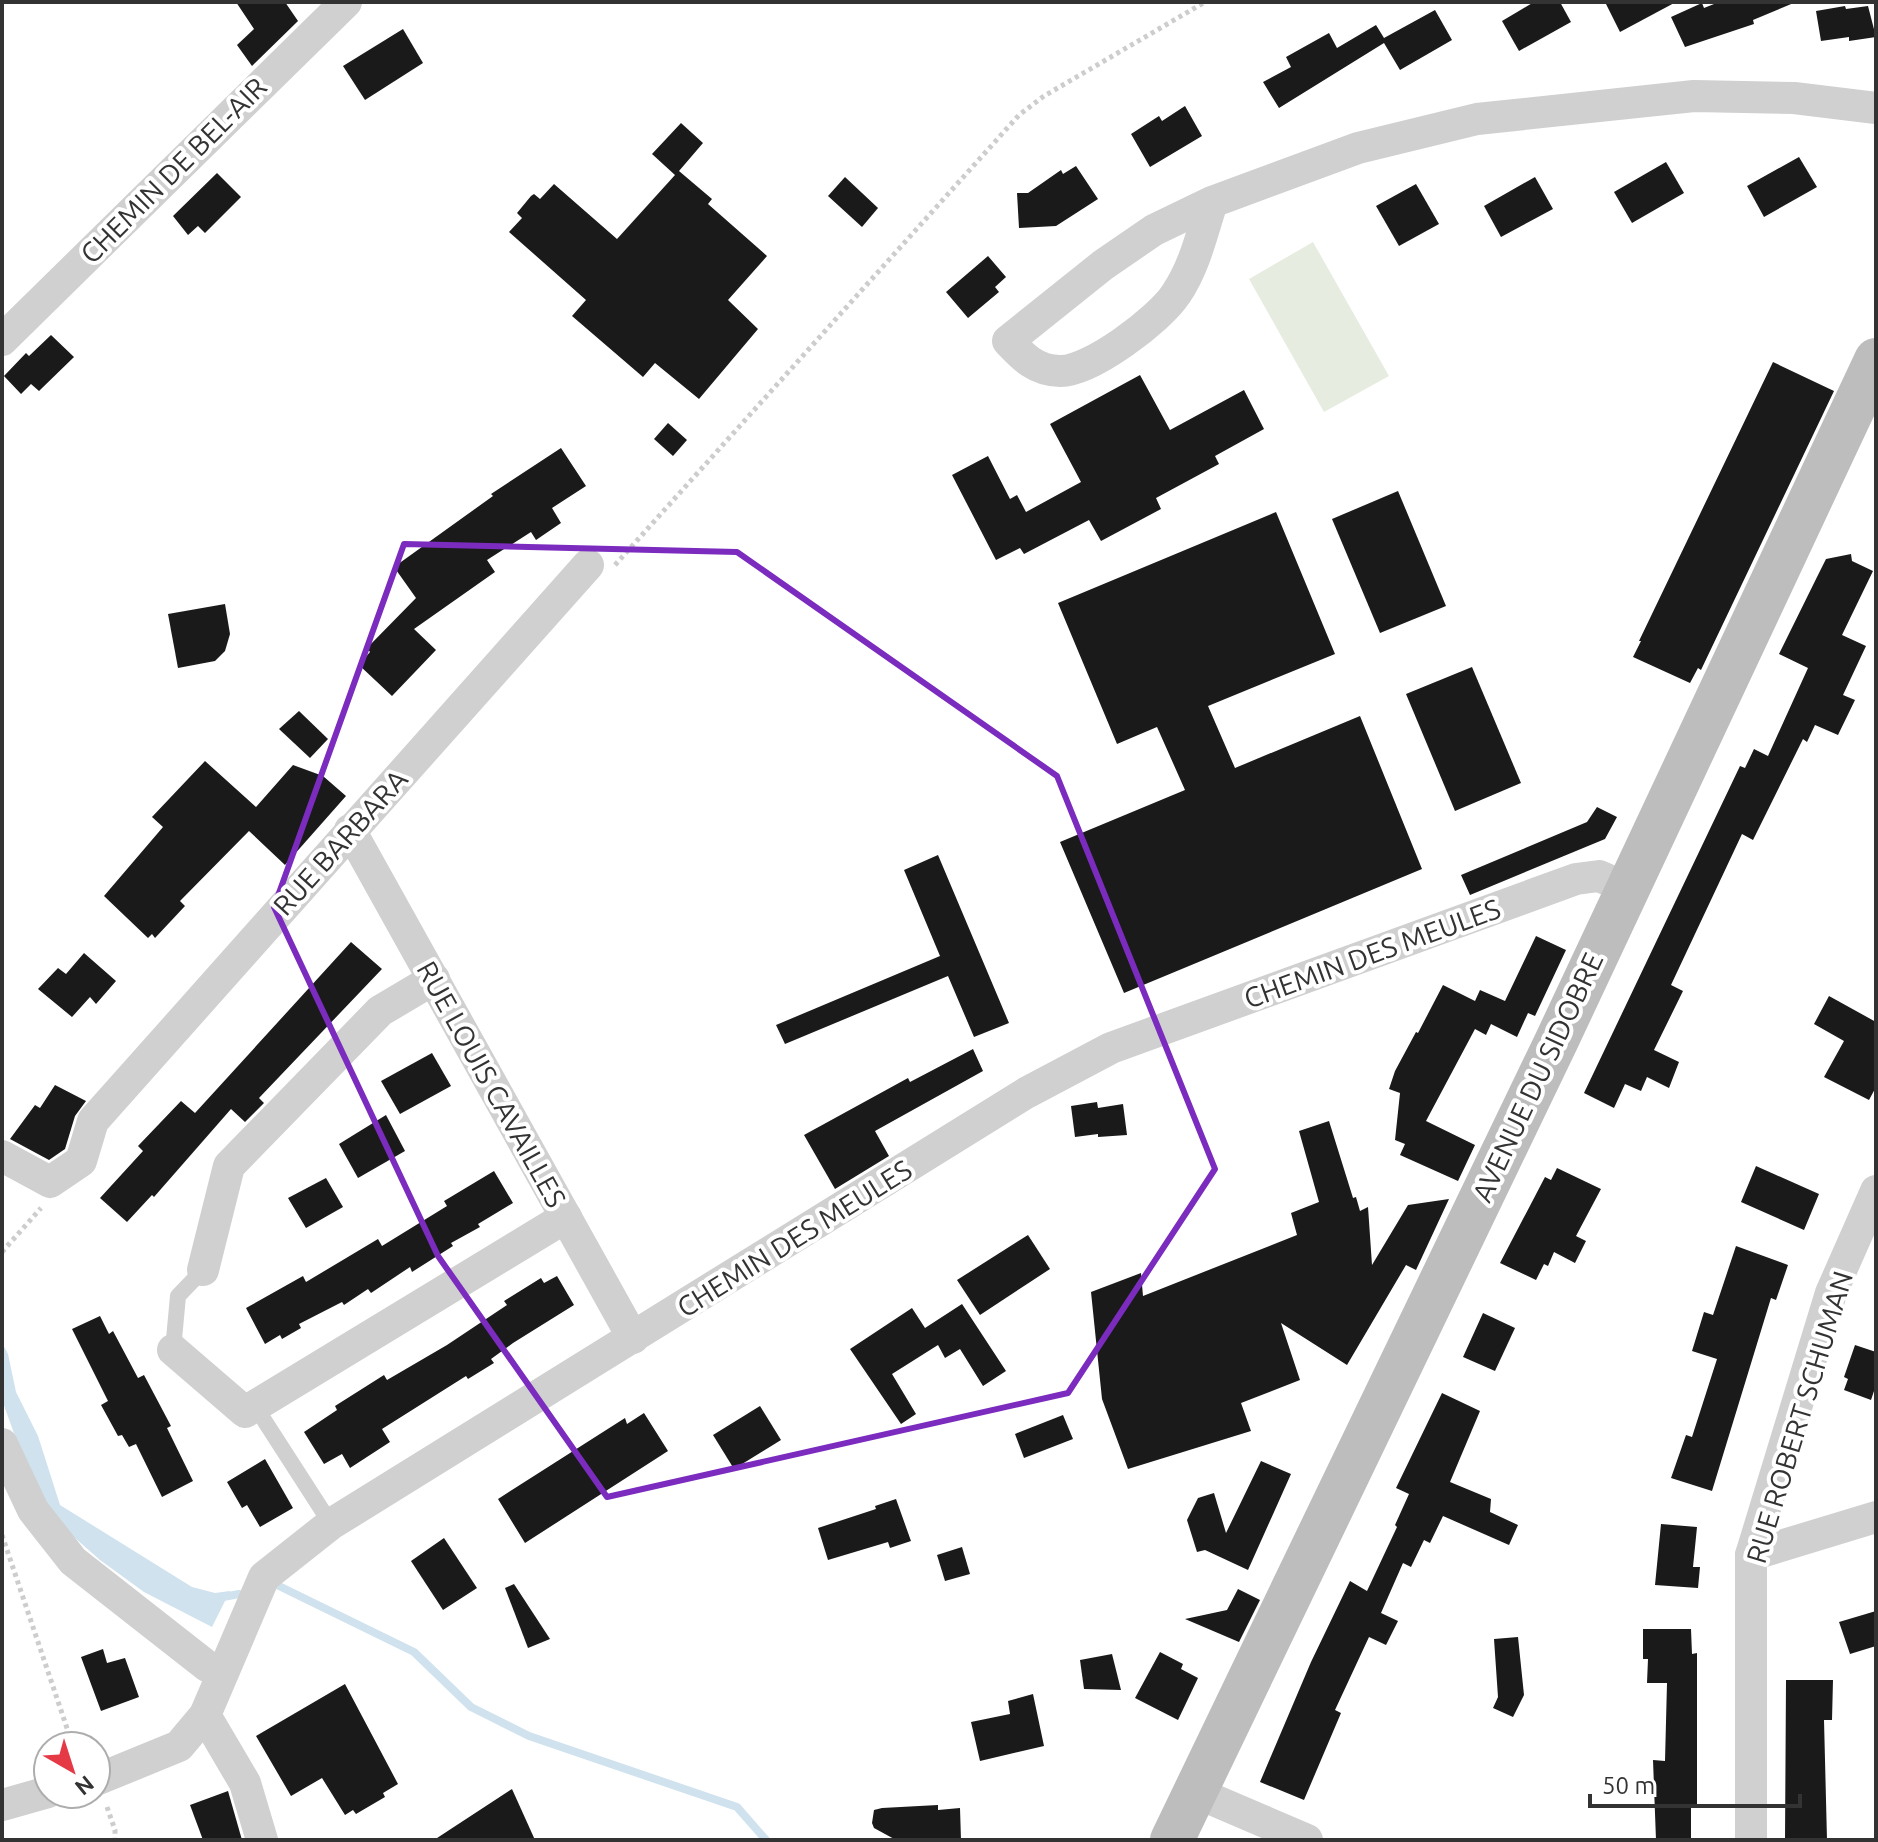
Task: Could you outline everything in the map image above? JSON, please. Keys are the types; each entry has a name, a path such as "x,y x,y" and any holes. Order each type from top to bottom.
{"main road":[{"name":"AVENUE DU SIDOBRE","path":"1172,1840 1556,1042 1876,360"}],"street":[{"name":"CHEMIN DE BEL-AIR","path":"2,340 346,2"},
{"path":"1212,202 1194,262 1176,296 1143,328 1099,358 1061,372 1029,364 1008,341 1103,265 1154,230 1212,202 1358,148 1477,119 1694,96 1794,98 1876,108"},
{"name":"RUE BARBARA","path":"2,1156 50,1182 81,1161 93,1121 588,565"},
{"name":"RUE LOUIS CAVAILLES","path":"350,830 633,1338"},
{"name":"CHEMIN DES MEULES","path":"112,1786 179,1746 205,1715 264,1577 331,1524 1026,1093 1111,1048 1576,879 1599,876 1627,888"},
{"path":"203,1270 229,1166 380,1011 434,979"},
{"name":"RUE ROBERT SCHUMAN","path":"1751,1840 1751,1555 1831,1293 1876,1191"},
{"path":"173,1350 245,1412 566,1217"},
{"path":"2,1444 33,1510 73,1561 207,1666 222,1674"},
{"path":"1751,1555 1876,1517"},
{"path":"205,1715 245,1783 262,1840"},
{"path":"1195,1792 1307,1840"},
{"path":"2,1805 32,1797"}],"lane":[{"path":"173,1350 178,1296 203,1270"},
{"path":"255,1406 331,1524"}],"path":[{"path":"2,1535 68,1730"},
{"path":"108,1810 115,1840"}],"highlighted area":[{"path":"404,544 737,552 1057,776 1215,1169 1068,1393 607,1497 438,1256 274,907"}],"shaded area":[{"path":"1313,242 1389,376 1324,412 1249,279"}],"water":[{"path":"2,1343 8,1354 16,1392 38,1436 60,1505 192,1587 215,1593 230,1591 212,1627 144,1592 100,1560 41,1508 2,1400"}],"building":[{"path":"236,2 285,2 298,21 252,66 237,45 254,29"},
{"path":"1534,2 1560,2 1571,22 1519,51 1502,21"},
{"path":"1605,2 1676,2 1620,32"},
{"path":"1719,2 1796,2 1753,20 1754,24 1685,47 1671,17 1702,3 1704,8"},
{"path":"1845,6 1846,9 1868,6 1876,37 1821,41 1816,11"},
{"path":"1435,10 1452,40 1400,70 1384,43 1279,108 1263,82 1291,67 1286,57 1329,33 1337,48 1376,25 1384,38"},
{"path":"403,29 423,63 365,100 343,66"},
{"path":"1185,106 1202,136 1150,167 1131,134 1159,116 1162,121"},
{"path":"681,123 703,143 679,171 712,199 708,204 767,256 728,300 758,329 699,399 655,363 643,377 572,316 586,300 509,232 522,218 517,213 531,196 534,194 540,199 554,184 617,239 675,175 652,154"},
{"path":"1799,157 1817,187 1764,217 1747,186"},
{"path":"1666,162 1684,193 1632,223 1614,192"},
{"path":"1076,166 1098,199 1056,226 1019,228 1017,193 1028,193 1061,170 1063,174"},
{"path":"217,173 241,197 205,233 198,226 188,235 173,216"},
{"path":"845,177 878,208 862,227 828,196"},
{"path":"1535,177 1553,209 1501,237 1484,206"},
{"path":"1416,184 1439,224 1399,246 1376,206"},
{"path":"988,256 1006,277 995,287 999,292 968,318 946,292"},
{"path":"51,335 74,357 39,391 31,384 21,394 4,376 26,353 29,356"},
{"path":"1773,362 1834,391 1701,670 1698,668 1690,683 1633,657"},
{"path":"1140,375 1170,430 1244,390 1264,429 1215,456 1219,464 1156,498 1161,509 1101,541 1089,520 1024,554 1020,548 996,560 952,475 988,456 1010,499 1017,495 1026,512 1081,482 1050,424"},
{"path":"668,423 687,440 673,456 654,439"},
{"path":"561,448 586,486 552,508 561,523 536,540 531,532 487,560 495,572 414,629 436,650 392,696 359,665 370,652 367,648 416,598 394,567 493,496 491,494"},
{"path":"1398,491 1446,606 1380,633 1332,519"},
{"path":"1276,512 1335,654 1208,706 1235,768 1360,716 1422,869 1124,993 1060,842 1185,790 1157,727 1117,744 1058,603"},
{"path":"1851,554 1852,561 1873,571 1842,635 1866,646 1843,695 1855,700 1838,735 1815,725 1807,742 1803,739 1753,840 1742,834 1671,985 1683,991 1654,1050 1679,1062 1669,1088 1647,1077 1641,1091 1625,1084 1614,1108 1584,1093 1740,766 1745,768 1754,749 1768,756 1808,668 1779,654 1817,577 1826,559"},
{"path":"225,604 230,634 225,651 215,661 178,668 168,614"},
{"path":"1472,667 1521,783 1455,811 1406,694"},
{"path":"299,711 328,739 310,758 279,729"},
{"path":"205,761 256,807 293,765 323,776 346,796 285,865 249,831 180,901 185,906 155,938 152,934 148,938 104,896 163,827 152,817"},
{"path":"1597,807 1617,817 1605,839 1470,895 1461,875 1587,822"},
{"path":"938,855 1009,1023 974,1037 948,976 785,1044 776,1025 940,956 904,870"},
{"path":"1536,936 1566,950 1535,1016 1528,1013 1517,1037 1491,1024 1486,1035 1475,1029 1426,1121 1475,1145 1458,1181 1400,1155 1405,1144 1395,1140 1400,1093 1389,1089 1395,1071 1443,985 1475,1001 1480,990 1505,1001"},
{"path":"351,942 382,969 259,1098 264,1103 245,1122 231,1109 154,1197 152,1195 127,1222 100,1198 143,1151 138,1146 181,1101 195,1113"},
{"path":"84,953 116,981 96,1004 90,997 72,1017 38,989 58,968 66,974"},
{"path":"1829,996 1876,1022 1876,1087 1869,1100 1824,1077 1844,1041 1814,1024"},
{"path":"973,1049 983,1071 875,1131 889,1156 835,1189 804,1135 908,1078 910,1082"},
{"path":"432,1053 451,1086 400,1114 381,1081"},
{"path":"55,1085 86,1101 75,1116 65,1149 49,1160 10,1139 35,1105 40,1108"},
{"path":"1097,1102 1098,1108 1123,1104 1127,1135 1075,1137 1071,1106"},
{"path":"386,1115 405,1151 358,1178 339,1144"},
{"path":"1329,1121 1353,1198 1356,1197 1360,1211 1368,1207 1372,1265 1408,1205 1449,1199 1416,1270 1406,1265 1347,1365 1281,1323 1300,1380 1241,1403 1251,1431 1128,1469 1102,1399 1091,1292 1141,1273 1143,1296 1297,1235 1291,1213 1319,1202 1299,1131"},
{"path":"1756,1166 1819,1194 1804,1230 1741,1202"},
{"path":"1557,1168 1601,1189 1576,1236 1586,1241 1575,1263 1554,1252 1548,1266 1544,1264 1536,1280 1500,1263 1545,1177 1551,1180"},
{"path":"494,1171 513,1203 478,1224 480,1227 451,1243 453,1246 412,1272 410,1267 371,1293 368,1289 344,1305 342,1302 299,1324 301,1328 282,1339 280,1335 265,1344 246,1308 303,1276 306,1282 378,1239 382,1246 447,1206 444,1201"},
{"path":"326,1178 343,1207 306,1228 288,1198"},
{"path":"1028,1235 1050,1269 980,1315 957,1280"},
{"path":"1736,1246 1788,1265 1776,1300 1771,1298 1712,1491 1671,1478 1686,1435 1692,1437 1717,1359 1692,1351 1704,1312 1713,1315"},
{"path":"557,1276 574,1305 513,1343 491,1359 494,1363 468,1379 466,1376 382,1429 390,1442 350,1468 342,1454 324,1464 304,1432 337,1410 335,1406 384,1375 387,1380 447,1345 507,1305 504,1301 541,1278 544,1283"},
{"path":"962,1304 1006,1371 983,1386 960,1349 945,1358 938,1345 892,1374 916,1414 901,1424 850,1349 912,1308 925,1328"},
{"path":"1483,1313 1515,1328 1495,1371 1463,1357"},
{"path":"100,1316 109,1334 113,1331 138,1378 144,1375 171,1426 167,1428 193,1481 162,1497 136,1444 129,1447 122,1435 118,1436 101,1405 108,1401 72,1329"},
{"path":"1855,1345 1876,1352 1876,1385 1871,1400 1844,1390 1848,1379 1844,1377"},
{"path":"1442,1393 1480,1411 1450,1482 1491,1499 1490,1512 1518,1525 1509,1545 1443,1516 1430,1543 1424,1540 1411,1567 1403,1563 1381,1613 1398,1621 1386,1645 1369,1637 1335,1710 1341,1713 1304,1800 1260,1782 1311,1662 1350,1581 1367,1591 1397,1527 1395,1525 1409,1494 1396,1488"},
{"path":"760,1406 781,1440 734,1469 713,1435"},
{"path":"644,1413 668,1451 525,1543 498,1499 625,1418 627,1424"},
{"path":"1063,1415 1073,1439 1024,1458 1015,1434"},
{"path":"265,1459 293,1508 260,1527 247,1505 242,1508 227,1482"},
{"path":"1261,1461 1291,1474 1248,1570 1205,1550 1197,1552 1187,1520 1198,1498 1214,1493 1226,1533"},
{"path":"896,1499 911,1541 890,1548 888,1542 828,1560 818,1528 876,1509 875,1506"},
{"path":"1661,1524 1697,1527 1693,1567 1700,1567 1698,1588 1655,1585"},
{"path":"444,1538 477,1588 443,1610 411,1561"},
{"path":"962,1547 970,1574 945,1581 937,1555"},
{"path":"514,1584 550,1639 528,1648 505,1588"},
{"path":"1238,1589 1260,1600 1239,1642 1185,1619 1227,1610"},
{"path":"1876,1611 1876,1646 1850,1654 1839,1622"},
{"path":"1643,1629 1691,1629 1692,1654 1697,1653 1697,1805 1691,1805 1691,1840 1656,1840 1653,1760 1665,1761 1667,1683 1647,1683 1648,1659 1643,1659"},
{"path":"1518,1637 1524,1695 1513,1717 1493,1708 1498,1697 1494,1639"},
{"path":"103,1649 107,1663 125,1658 139,1697 101,1711 81,1657"},
{"path":"1160,1652 1183,1664 1181,1669 1198,1678 1178,1720 1135,1698"},
{"path":"1112,1654 1121,1690 1084,1689 1080,1660"},
{"path":"1786,1680 1833,1680 1832,1720 1824,1720 1827,1840 1785,1840"},
{"path":"345,1684 398,1784 383,1793 385,1797 356,1814 353,1810 345,1815 322,1778 291,1796 256,1736"},
{"path":"1033,1694 1044,1746 980,1761 971,1722 1010,1714 1008,1701"},
{"path":"512,1789 535,1840 434,1840"},
{"path":"228,1791 242,1840 203,1840 190,1805"},
{"path":"938,1805 938,1810 960,1808 961,1840 896,1840 874,1828 872,1823 874,1810"}],"waterway":[{"path":"279,1586 414,1652 471,1707 529,1736 737,1807 766,1840"},
{"path":"218,1598 239,1594"}]}
